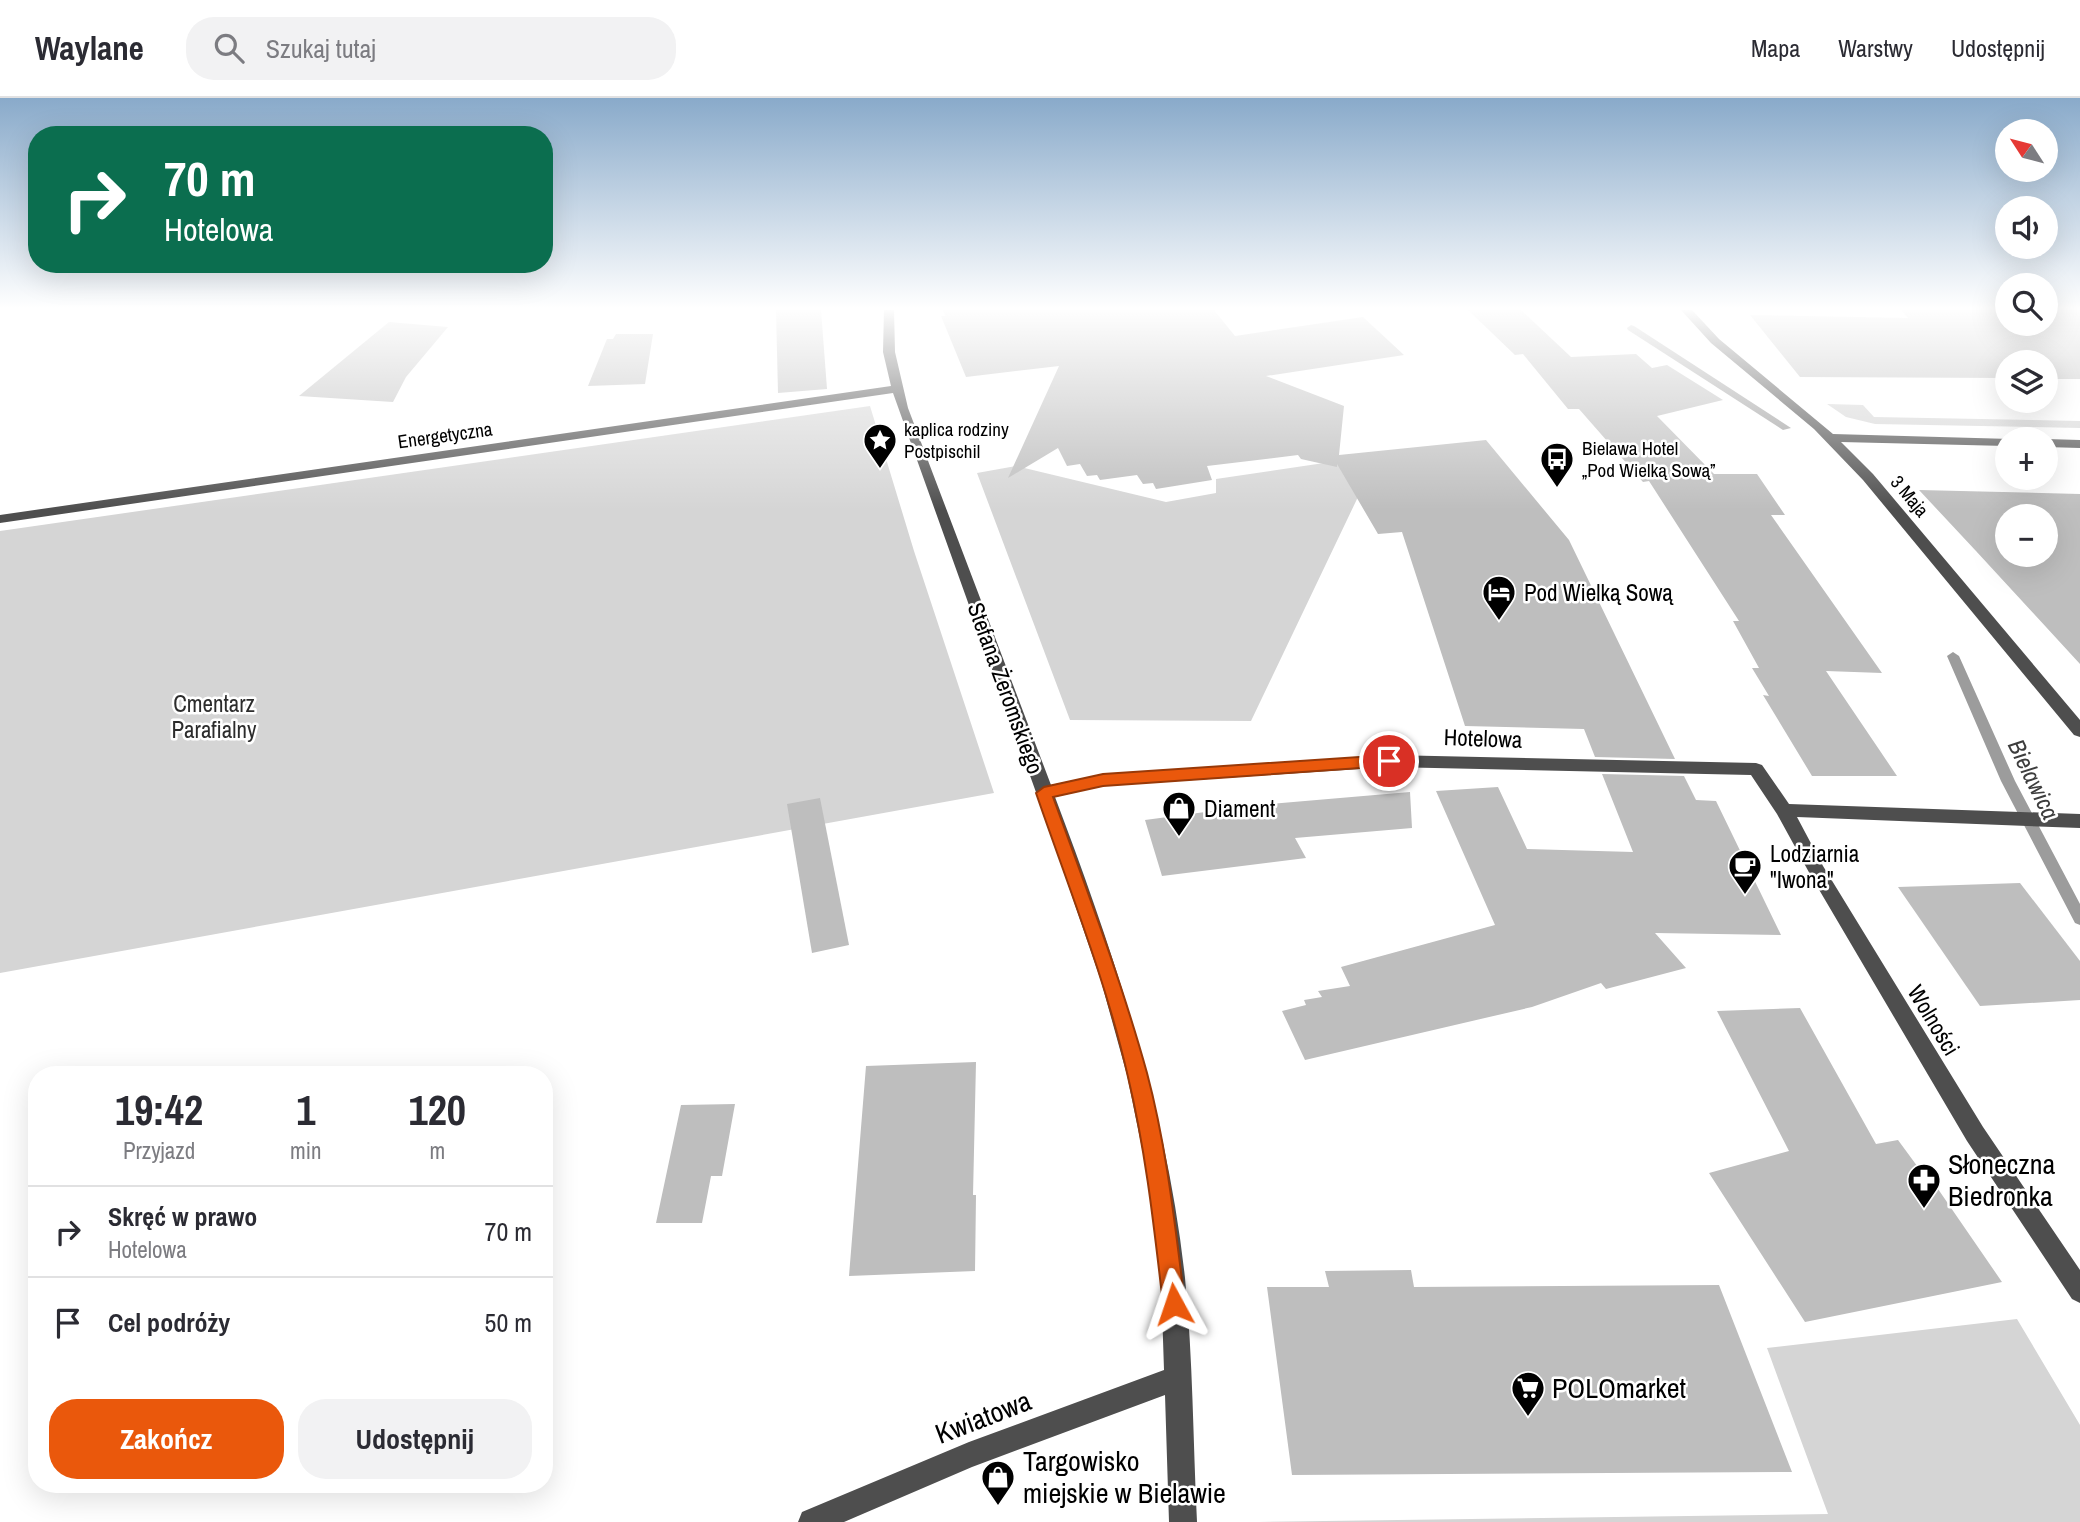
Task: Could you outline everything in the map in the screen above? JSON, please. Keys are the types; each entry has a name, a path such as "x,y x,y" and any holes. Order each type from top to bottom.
{"street":[{"name":"Stefana Żeromskiego","path":"894,376 1111,981 1138,1075 1167,1233 1179,1377 1183,1522"},
{"name":"3 Maja","path":"1758,376 1831,438 1868,477 2080,731"},
{"name":"Energetyczna","path":"0,519 896,389"},
{"path":"1831,438 1995,442"},
{"path":"2058,443 2080,444"},
{"name":"Hotelowa","path":"1044,793 1103,780 1389,761 1756,769"},
{"name":"Wolności","path":"1756,769 1784,810 1817,871 1948,1090 2080,1291"},
{"path":"1784,810 2080,821"},
{"name":"Kwiatowa","path":"812,1522 969,1455 1179,1377"}],"green space":[{"path":"1827,404 1863,405 1874,417 2080,421 2080,428 1875,424 1846,417"},
{"name":"Cmentarz Parafialny","path":"870,406 914,551 994,793 0,973 0,531"},
{"path":"1378,455 1251,721 1070,720 977,473 1016,466 1166,502 1216,493 1216,479"},
{"path":"2017,1319 2080,1425 2080,1522 1259,1522 1828,1514 1767,1348"}],"building":[{"path":"323,376 406,376 393,402 299,396"},
{"path":"592,376 646,376 645,384 588,386"},
{"path":"778,376 826,376 827,389 778,393"},
{"path":"1054,376 1267,376 1344,406 1339,455 1486,440 1569,540 1675,759 1595,757 1584,729 1465,726 1402,532 1378,534 1337,464 1337,467 1301,459 1298,455 1207,466 1212,480 1156,489 1153,483 1143,484 1137,475 1100,480 1097,475 1087,476 1080,464 1067,466 1058,448 1008,478"},
{"path":"1541,376 1685,376 1723,400 1657,416 1714,474 1757,474 1785,515 1771,515 1882,673 1826,671 1897,776 1812,776 1763,695 1769,696 1752,668 1759,668 1733,621 1739,621 1649,481 1643,482 1579,409 1568,409"},
{"path":"1800,376 1995,376 1800,377"},
{"path":"2058,376 2080,376 2080,379 2058,379"},
{"path":"1919,490 2080,494 2080,664"},
{"path":"1602,774 1684,776 1696,800 1716,801 1781,935 1655,933 1686,968 1606,989 1601,983 1532,1007 1305,1060 1282,1011 1306,1005 1304,1000 1322,997 1318,991 1350,986 1341,967 1495,925 1436,791 1498,787 1527,849 1633,852"},
{"path":"1410,792 1412,828 1295,838 1306,858 1162,876 1145,820 1258,805"},
{"path":"820,798 849,945 812,953 787,804"},
{"path":"2020,883 2080,961 2080,1000 1980,1006 1898,887"},
{"path":"1800,1008 1876,1144 1898,1140 1923,1174 1927,1173 2002,1282 1805,1322 1709,1173 1789,1151 1717,1011"},
{"path":"976,1062 973,1195 976,1195 975,1271 849,1276 866,1066"},
{"path":"735,1104 722,1176 711,1176 702,1223 656,1223 681,1105"},
{"name":"POLOmarket","path":"1411,1270 1414,1287 1719,1285 1792,1472 1292,1475 1267,1287 1329,1287 1325,1271"}],"waterway":[{"name":"Bielawica","path":"1706,376 1786,428"},
{"name":"Bielawica","path":"1953,656 2008,781 2080,919"}],"place":[{"name":"kaplica rodziny Postpischil","path":"880,470"},
{"name":"Bielawa Hotel „Pod Wielką Sową”","path":"1557,489"},
{"name":"Pod Wielką Sową","path":"1499,622"},
{"name":"Diament","path":"1179,838"},
{"name":"Lodziarnia \"Iwona\"","path":"1745,896"},
{"name":"Słoneczna Biedronka","path":"1924,1210"},
{"name":"POLOmarket","path":"1528,1418"},
{"name":"Targowisko miejskie w Bielawie","path":"998,1507"}],"route":[{"path":"1174,1304 1157,1168 1138,1075 1111,981 1044,793 1103,780 1263,767 1389,761"}]}
